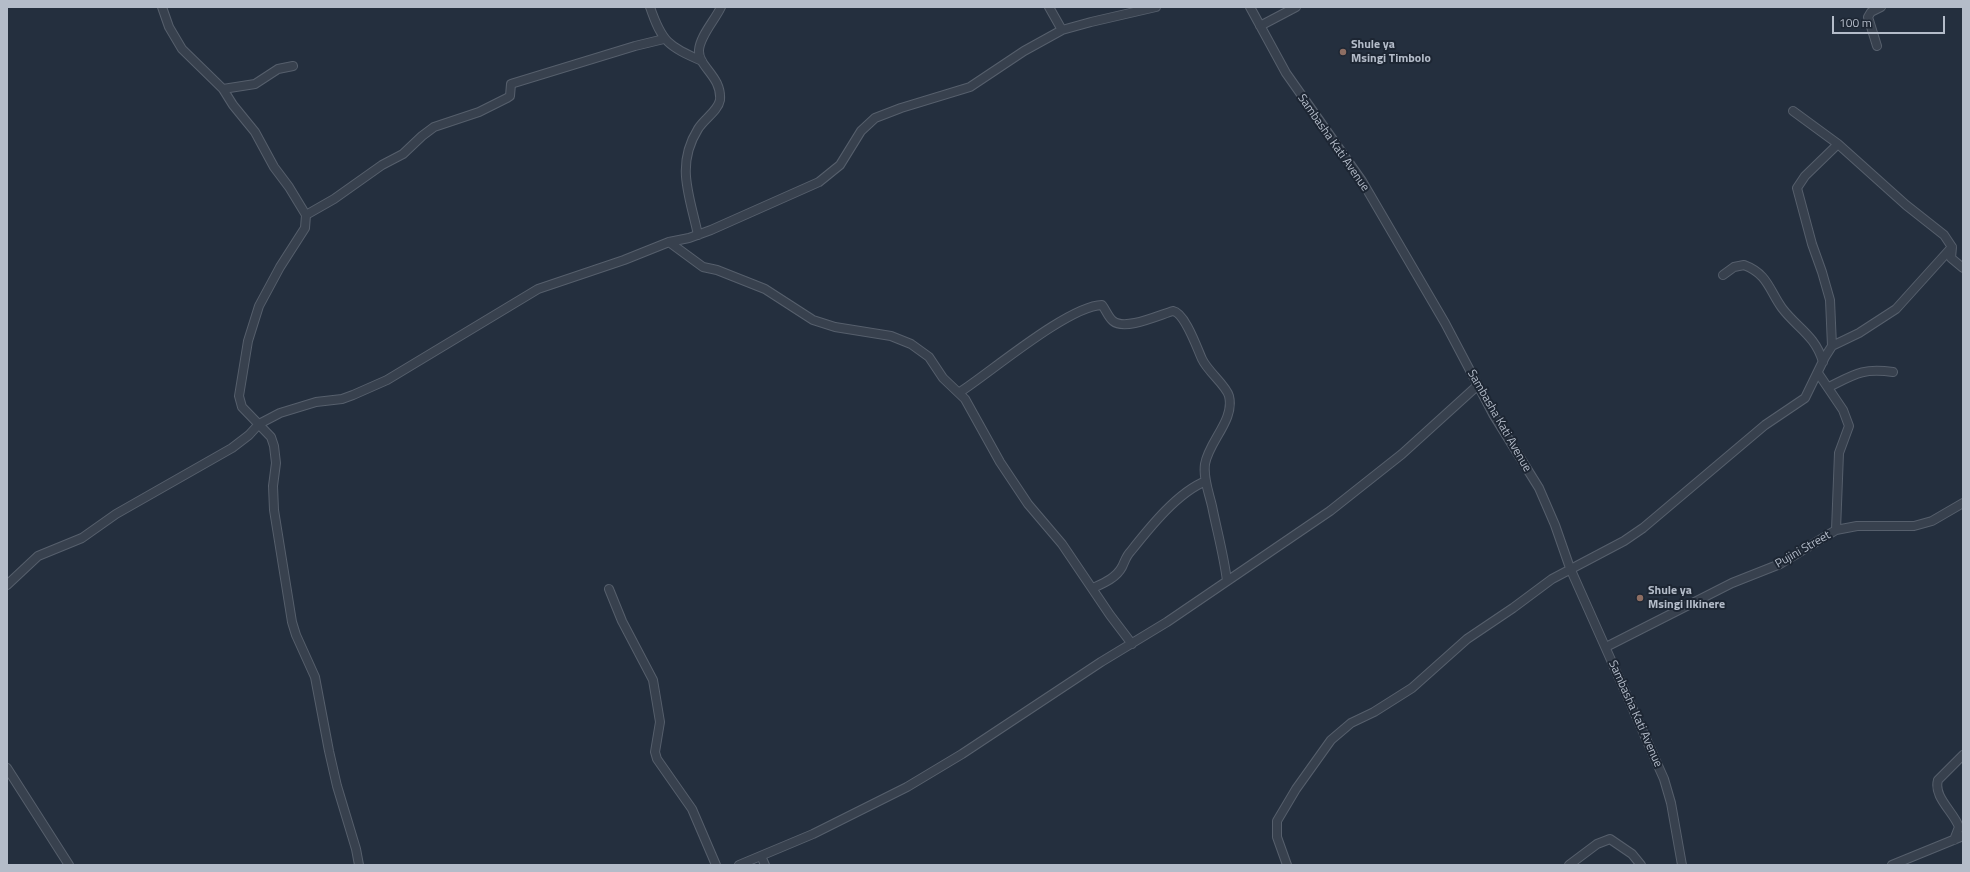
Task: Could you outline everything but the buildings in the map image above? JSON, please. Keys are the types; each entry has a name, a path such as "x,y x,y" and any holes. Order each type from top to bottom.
{"street":[{"path":"162,7 168,27 182,49 223,89 233,105 262,141 274,167 289,187 306,215 306,228 266,291 259,306 250,335 240,385 240,403 271,437 274,446 276,463 273,486 274,510 292,622 296,635 315,677 337,786 356,849 359,865"},
{"path":"650,7 664,39 676,48 702,61"},
{"path":"698,235 688,196 685,167 688,150 694,136 703,122 719,105 720,95 717,82 702,61 699,50 700,45 721,7"},
{"path":"1049,7 1062,30"},
{"path":"7,585 38,556 82,538 116,514 232,448 249,435 259,424 280,413 316,402 342,399 367,390 409,367 538,289 624,260 669,242 698,235 826,178 840,165 861,131 875,118 901,108 970,87 1024,51 1062,30 1156,7"},
{"name":"Sambasha Kati Avenue","path":"1250,7 1294,85 1362,182 1445,323 1477,386 1547,504 1570,568 1664,779 1671,803 1682,865"},
{"path":"1260,26 1296,7"},
{"path":"1877,46 1868,17 1871,12 1881,7"},
{"path":"306,215 334,199 382,165 403,154 434,127 479,112 507,98 510,96 511,84 635,46 664,39"},
{"path":"223,89 255,84 278,69 293,66"},
{"path":"1793,111 1838,144 1906,205 1940,232 1952,247 1951,258 1963,268"},
{"path":"1287,865 1277,837 1277,821 1300,782 1331,740 1351,723 1374,712 1412,688 1467,639 1570,568 1624,540 1643,528 1765,425 1805,398 1832,346 1830,300 1812,244 1797,188 1805,176 1838,144"},
{"path":"669,242 703,267 717,270 765,289 794,310 813,320 835,327 891,336 911,344 929,356 943,378 960,392 972,410 1000,462 1028,504 1062,544 1110,615 1132,644"},
{"path":"1832,346 1859,333 1896,310 1952,247"},
{"path":"1723,276 1734,267 1744,265 1761,274 1768,281 1783,309 1814,340 1823,362"},
{"path":"960,392 1049,329 1092,306 1102,306 1112,320 1122,324 1176,311 1180,314 1191,334 1204,364 1226,390 1229,396 1227,414 1207,456 1205,466 1206,481 1227,581"},
{"path":"1829,387 1859,372 1868,370 1893,372"},
{"path":"1818,373 1829,387 1843,410 1849,426 1839,453 1836,530"},
{"path":"739,865 812,834 907,787 962,754 1078,677 1132,644 1330,511 1402,454 1477,386"},
{"path":"1093,588 1108,581 1117,573 1130,551 1185,493 1193,487 1206,481"},
{"name":"Pujini Street","path":"1606,647 1732,583 1780,564 1836,530 1857,526 1914,526 1932,521 1963,503"},
{"path":"610,589 622,621 653,680 660,722 655,752 657,759 692,809 716,865"},
{"path":"1954,840 1959,828 1952,814 1944,804 1937,785 1938,780 1963,755"},
{"path":"7,768 69,865"},
{"path":"1892,865 1963,836"},
{"path":"1569,865 1597,844 1610,839 1632,854 1641,865"},
{"path":"760,856 765,865"}],"place":[{"name":"Shule ya Msingi Timbolo","path":"1343,52"},
{"name":"Shule ya Msingi Ilkinere","path":"1640,598"}]}
